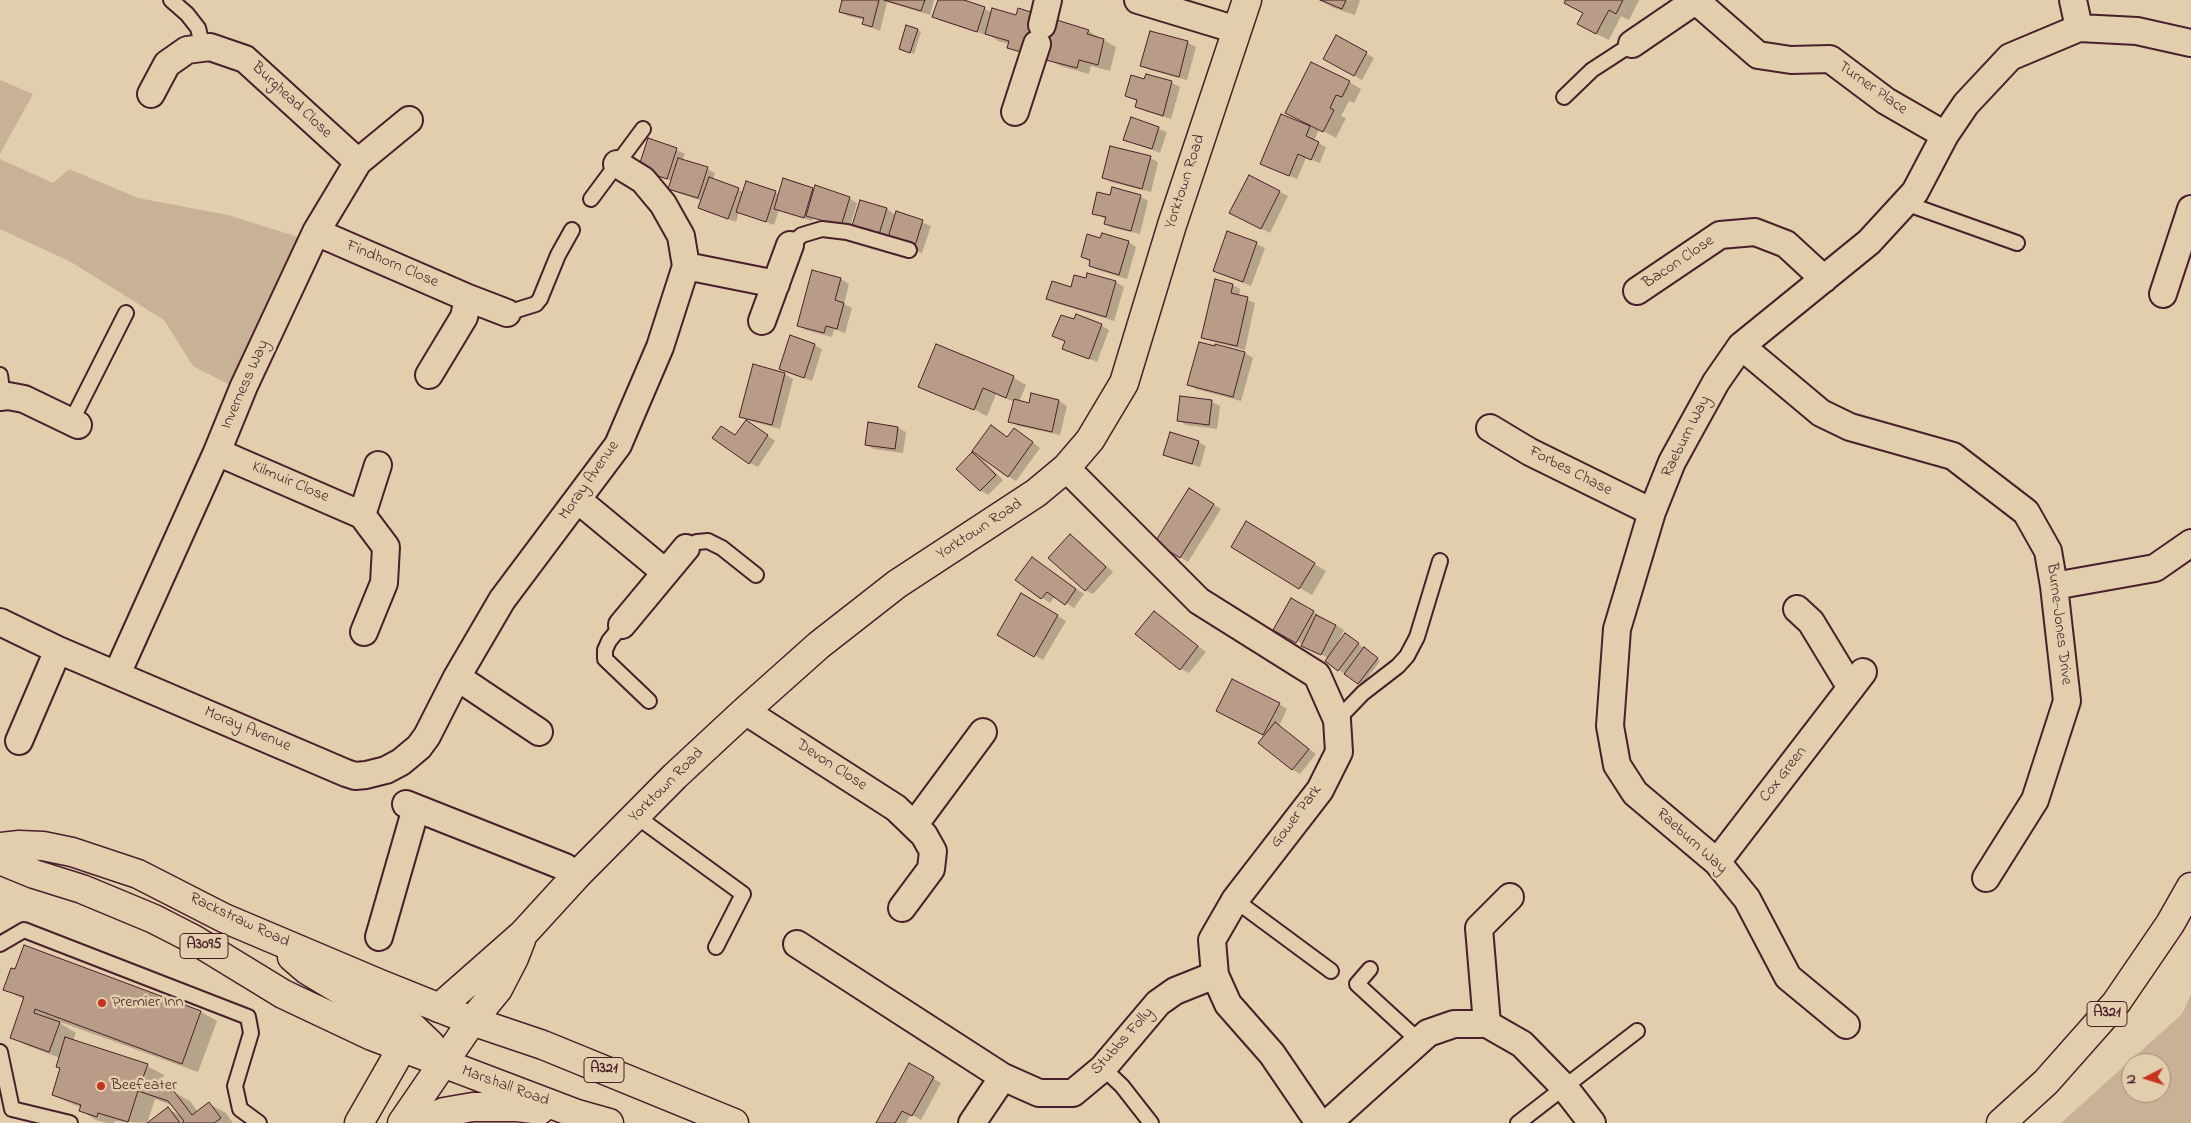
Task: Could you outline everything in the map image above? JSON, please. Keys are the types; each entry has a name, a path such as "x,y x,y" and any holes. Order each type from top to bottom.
{"main road":[{"name":"Yorktown Road","path":"359,1123 410,1039 439,1008 523,934 577,875 744,711 819,645 897,584 1036,493 1066,468 1090,440 1124,383 1172,225 1247,0"},
{"name":"Rackstraw Road","path":"0,847 19,845 43,846 72,852 138,874 224,918 472,1021"},
{"name":"A3095","path":"0,860 34,874 82,889 154,919 192,939 283,994 327,1016 410,1039 407,1022 342,991 307,970 272,938"},
{"name":"A321","path":"2001,1123 2046,1082 2116,1003 2170,924 2191,887"},
{"name":"Yorktown Road","path":"402,1123 472,1021 498,989 514,958 523,934"},
{"name":"A321","path":"472,1021 543,1045 734,1123"},
{"name":"Marshall Road","path":"410,1039 442,1064 576,1114 608,1123"},
{"path":"420,1123 444,1112 473,1107 517,1107 576,1114"}],"street":[{"path":"1015,112 1040,35 1048,0"},
{"path":"1138,0 1237,30"},
{"name":"Turner Place","path":"1632,44 1695,0 1758,55 1791,60 1830,59 1886,101 1945,136"},
{"path":"2074,0 2078,28"},
{"name":"Raeburn Way","path":"1846,1025 1788,977 1748,899 1717,862 1635,793 1617,765 1610,726 1617,629 1652,512 1672,462 1716,382 1742,346 1762,327 1869,242 1915,192 1945,136 1966,104 2010,57 2078,28 2137,31 2191,43"},
{"name":"Burghead Close","path":"151,94 168,64 188,50 210,47 246,59 358,162"},
{"name":"Inverness Way","path":"117,674 217,452 244,386 316,232 358,162 409,120"},
{"name":"Moray Avenue","path":"0,622 58,650 356,776 386,770 401,762 419,747 502,600 618,445 660,348 686,266 681,236 663,204 643,180 617,164"},
{"path":"2163,294 2191,209"},
{"name":"Findhorn Close","path":"316,232 507,313"},
{"name":"Bacon Close","path":"1638,291 1720,235 1755,232 1786,244 1824,279"},
{"path":"762,321 790,244"},
{"path":"686,266 776,284"},
{"path":"429,376 464,317 468,298"},
{"name":"Burne-Jones Drive","path":"1742,346 1821,413 1850,427 1953,456 2026,512 2048,551 2054,586 2067,701 2035,800 1986,878"},
{"path":"1,390 8,396 24,399 74,423"},
{"name":"Forbes Chase","path":"1490,428 1530,452 1652,512"},
{"name":"Kilmuir Close","path":"217,452 362,514"},
{"path":"364,632 384,583 386,547 362,514 378,465"},
{"name":"Gower Park","path":"1066,468 1199,601 1317,675 1337,720 1339,752 1320,790 1235,900 1212,940 1216,976 1228,1004 1272,1054 1320,1123"},
{"path":"578,500 665,572"},
{"path":"2054,586 2155,568 2191,543"},
{"path":"622,625 686,548"},
{"name":"Cox Green","path":"1717,862 1857,680 1811,622 1797,609"},
{"path":"19,741 58,650"},
{"path":"457,677 539,732"},
{"name":"Devon Close","path":"744,711 896,808 924,834 933,851 931,868 902,908"},
{"path":"915,824 983,732"},
{"path":"379,937 411,806 565,867 577,875"},
{"path":"1487,1024 1479,928 1510,897"},
{"name":"Stubbs Folly","path":"797,944 1002,1077 1039,1093 1073,1093 1103,1068 1158,1002 1175,991 1216,976"},
{"path":"1320,1123 1428,1033 1454,1024 1487,1024 1522,1044 1564,1088 1592,1123"},
{"path":"972,1123 1002,1077"}],"lane":[{"path":"171,0 187,14 198,28 203,48"},
{"path":"1564,98 1592,70 1632,44"},
{"path":"591,199 643,129"},
{"path":"1905,203 2017,243"},
{"path":"790,244 802,236 822,229 847,232 909,250"},
{"path":"507,313 536,304 540,299 558,255 572,230"},
{"path":"74,423 126,313"},
{"path":"686,548 697,542 708,541 722,548 756,574"},
{"path":"1337,720 1375,682 1398,666 1407,656 1417,637 1440,561"},
{"path":"622,625 609,641 605,650 605,659 649,701"},
{"path":"636,816 743,894 716,947"},
{"path":"1235,900 1330,971"},
{"path":"0,944 24,930 248,1017 251,1033 234,1086 240,1109 259,1123"},
{"path":"1370,969 1357,984 1419,1041"},
{"path":"1518,1123 1637,1031"},
{"path":"0,1052 12,1109 70,1123"},
{"path":"1103,1068 1122,1086 1151,1123"}],"shaded area":[{"path":"0,80 33,94 0,154"},
{"path":"0,159 53,183 69,169 138,198 228,215 298,237 232,386 193,366 164,320 71,262 0,229"},
{"path":"2191,994 2191,1123 2061,1123 2121,1069 2121,1103 2171,1103 2171,1053 2139,1053 2182,1014"}],"building":[{"path":"842,0 879,0 872,27 862,24 864,18 839,12"},
{"path":"884,0 925,0 921,11"},
{"path":"938,0 964,0 985,7 977,32 932,17"},
{"path":"1320,0 1346,0 1342,9"},
{"path":"1566,0 1623,0 1616,14 1609,10 1596,34 1577,24 1583,13 1564,3"},
{"path":"992,8 1016,15 1018,8 1089,30 1087,34 1104,39 1098,65 1079,60 1077,68 1046,60 1050,48 1027,42 1025,53 1007,48 1009,41 985,34"},
{"path":"906,25 918,29 910,53 899,49"},
{"path":"1150,31 1188,41 1179,77 1140,66"},
{"path":"1336,35 1367,52 1354,76 1323,59"},
{"path":"1311,62 1350,81 1342,97 1336,95 1330,108 1334,110 1323,132 1285,113"},
{"path":"1146,74 1172,81 1163,116 1135,107 1137,100 1125,96 1131,75 1144,79"},
{"path":"1281,114 1310,126 1306,136 1319,142 1311,160 1298,154 1289,176 1260,164"},
{"path":"1131,117 1159,127 1152,149 1123,140"},
{"path":"648,138 677,148 667,179 638,169"},
{"path":"1110,146 1151,156 1142,189 1102,178"},
{"path":"678,158 708,167 698,198 668,189"},
{"path":"1249,175 1280,191 1261,229 1229,213"},
{"path":"709,177 739,188 728,219 698,208"},
{"path":"783,178 813,188 804,218 774,209"},
{"path":"746,181 776,191 766,222 736,212"},
{"path":"815,185 850,197 841,226 806,216"},
{"path":"1112,187 1141,195 1131,231 1104,224 1106,217 1092,214 1097,192 1110,195"},
{"path":"860,200 887,208 878,238 851,229"},
{"path":"896,211 923,220 914,249 887,241"},
{"path":"1227,231 1257,242 1243,282 1213,271"},
{"path":"1102,233 1129,241 1119,275 1089,266 1090,260 1081,257 1087,234 1100,238"},
{"path":"812,270 841,278 835,300 844,303 837,329 826,326 824,333 797,326"},
{"path":"1087,273 1116,281 1106,317 1046,299 1052,281 1071,287 1074,275 1086,278"},
{"path":"1215,279 1233,284 1231,293 1248,297 1237,346 1201,338"},
{"path":"1076,314 1102,324 1089,359 1062,349 1065,341 1052,336 1061,315 1074,319"},
{"path":"790,335 815,344 804,378 779,369"},
{"path":"1199,342 1245,352 1233,397 1187,385"},
{"path":"936,344 1014,376 1006,398 983,388 974,410 918,387"},
{"path":"753,364 785,373 772,425 739,417"},
{"path":"1031,393 1059,400 1052,432 1008,422 1014,399 1029,403"},
{"path":"1180,396 1212,400 1209,425 1177,421"},
{"path":"746,420 768,435 749,464 712,438 721,426 735,435"},
{"path":"868,422 898,427 895,449 865,445"},
{"path":"991,425 1007,437 1014,428 1033,442 1008,477 972,451"},
{"path":"1170,432 1199,441 1192,464 1163,455"},
{"path":"972,452 996,475 980,491 956,469"},
{"path":"1189,488 1214,504 1180,558 1155,542"},
{"path":"1246,521 1315,563 1299,589 1231,547"},
{"path":"1070,534 1106,567 1085,591 1048,558"},
{"path":"1032,557 1076,589 1065,605 1047,592 1041,599 1015,580"},
{"path":"1021,593 1058,615 1034,657 997,635"},
{"path":"1291,598 1314,611 1296,643 1273,630"},
{"path":"1154,611 1198,646 1180,670 1135,634"},
{"path":"1316,615 1336,625 1321,655 1301,646"},
{"path":"1345,633 1359,643 1338,671 1325,661"},
{"path":"1364,647 1378,658 1358,684 1344,674"},
{"path":"1232,679 1280,703 1263,735 1216,711"},
{"path":"1275,722 1309,749 1292,770 1258,743"},
{"name":"Premier Inn","path":"24,945 201,1011 182,1064 35,1009 34,1013 60,1022 49,1052 10,1038 24,997 3,990 11,968 15,969"},
{"path":"65,1037 148,1064 142,1080 173,1090 192,1115 209,1102 221,1118 214,1123 182,1123 184,1121 168,1101 138,1091 128,1122 98,1113 97,1117 79,1111 81,1105 52,1095 60,1068 56,1067"},
{"path":"909,1063 934,1077 912,1116 902,1111 895,1123 876,1123"},
{"path":"168,1107 180,1123 147,1123"}],"place":[{"name":"Premier Inn","path":"102,1003"},
{"name":"Beefeater","path":"101,1086"}]}
